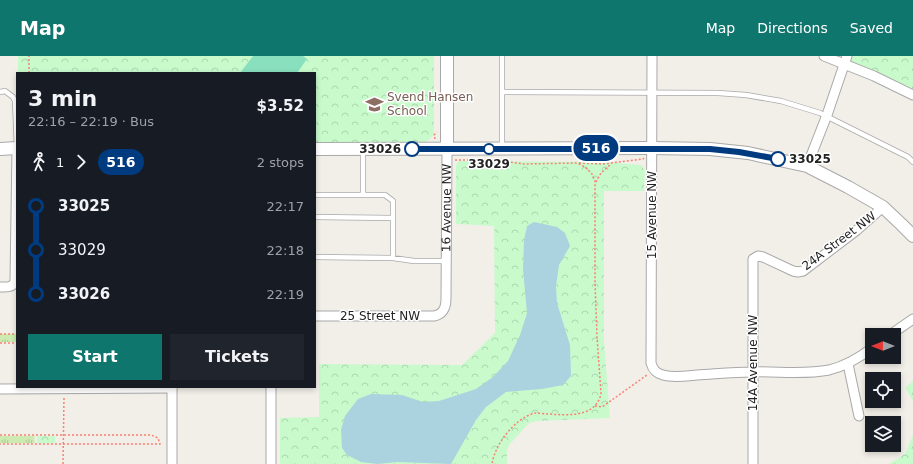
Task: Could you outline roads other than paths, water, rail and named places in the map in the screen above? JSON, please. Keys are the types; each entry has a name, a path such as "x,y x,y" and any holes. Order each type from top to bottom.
{"street":[{"name":"16 Avenue NW","path":"443,312 446,304 447,56"},
{"name":"15 Avenue NW","path":"652,56 651,363 656,372 665,376 753,372"},
{"path":"824,56 846,60 913,94"},
{"path":"808,166 846,60"},
{"path":"0,149 16,148"},
{"path":"316,149 364,149 447,154 502,149 652,148 729,150 768,156 808,166 883,207 913,236"},
{"name":"24A Street NW","path":"752,262 755,257 764,257 792,271 803,271 857,230 883,207"},
{"path":"0,287 10,287 13,285 15,277 16,212"},
{"name":"14A Avenue NW","path":"752,262 753,464"},
{"name":"25 Street NW","path":"316,316 434,316 443,312"},
{"path":"900,328 913,319"},
{"path":"753,372 816,372 829,370 848,364 865,354"},
{"path":"848,364 859,416"},
{"path":"0,389 172,388 172,464"},
{"path":"271,388 271,464"}],"lane":[{"path":"502,56 502,149"},
{"path":"0,92 5,91 13,98 16,132"},
{"path":"502,92 718,93 746,95 781,101 827,115 908,157 913,162"},
{"path":"364,149 364,195"},
{"path":"316,195 385,195 393,201 392,258"},
{"path":"316,217 393,218"},
{"path":"316,257 392,258 414,261 446,261"}],"water":[{"path":"534,222 557,227 565,233 570,246 559,265 556,286 557,303 570,345 571,376 563,385 542,389 506,392 486,407 476,420 451,464 397,462 378,464 361,462 347,455 342,448 341,430 345,416 358,399 371,394 402,395 423,402 439,401 476,389 493,377 508,361 520,335 527,313 523,269 524,240 527,226"}],"place":[{"name":"Svend Hansen School","path":"374,104"},
{"name":"33026","path":"412,149"},
{"name":"33029","path":"489,149"},
{"name":"33025","path":"778,159"}]}
